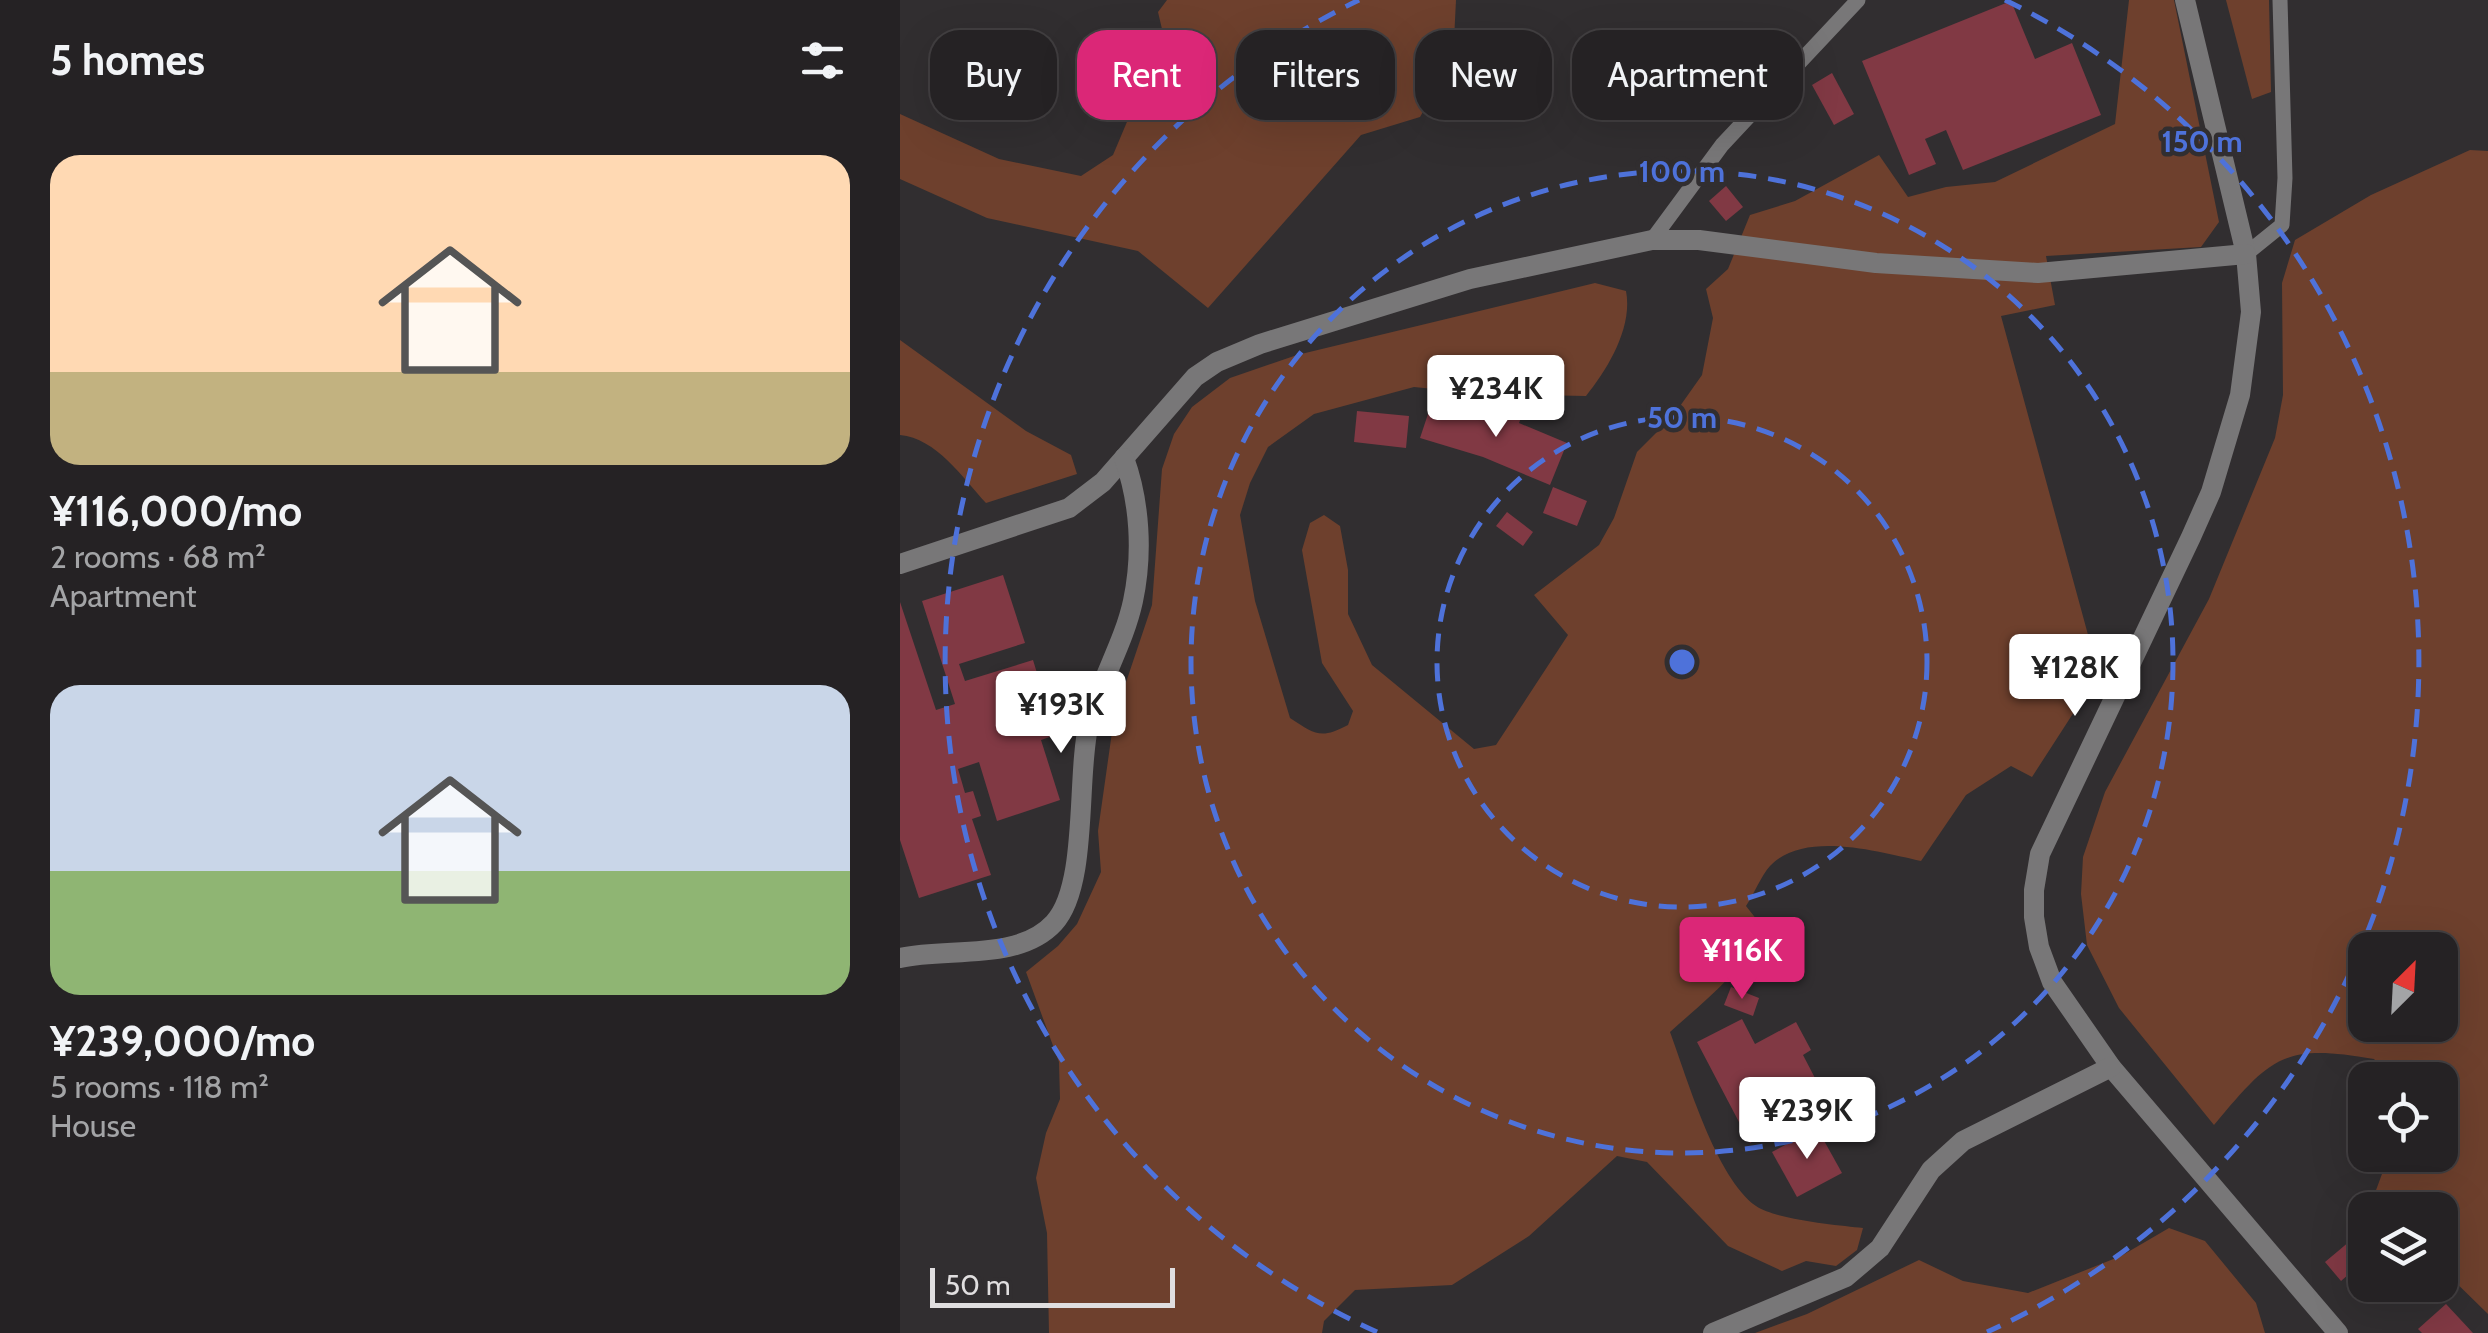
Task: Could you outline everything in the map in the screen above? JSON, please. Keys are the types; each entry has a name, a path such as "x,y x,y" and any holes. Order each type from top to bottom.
{"street":[{"path":"2185,0 2246,254 2251,312 2242,381 2210,492 2040,854 2034,890 2039,947 2052,982 2111,1067 2338,1333"},
{"path":"900,564 1069,508 1103,482 1195,376 1218,362 1260,344 1470,279 1652,240 1698,240 1876,263 2038,273 2246,254"},
{"path":"900,958 1022,942 1057,920 1070,894 1089,724 1134,600 1139,531 1134,485 1124,458"},
{"path":"1713,1333 1846,1277 1880,1248 1931,1170 1962,1140 2111,1067"}],"lane":[{"path":"1652,240 1722,146 1858,0"},
{"path":"2246,254 2282,225 2285,178 2280,0"}],"shaded area":[{"path":"1167,0 1456,0 1454,30 1415,30 1415,119 1361,135 1208,308 1138,251 987,218 900,179 900,114 999,159 1081,176 1113,155 1128,120 1216,120 1216,30 1162,30 1158,12"},
{"path":"2129,0 2174,0 2219,222 2201,247 2046,256 2055,305 2001,316 2093,653 2085,695 2032,777 2011,766 1966,795 1921,861 1864,849 1822,846 1785,855 1770,866 1746,906 1761,925 1746,956 1723,984 1670,1032 1704,1126 1742,1192 1756,1206 1778,1215 1863,1228 1857,1250 1836,1266 1806,1261 1782,1271 1728,1246 1647,1162 1617,1156 1529,1236 1452,1285 1355,1290 1324,1321 1322,1333 1049,1333 1047,1233 1036,1178 1046,1133 1060,1099 1059,1062 1026,972 1077,924 1101,872 1098,831 1114,718 1152,605 1162,469 1174,434 1192,407 1230,378 1297,355 1595,283 1626,291 1622,333 1603,373 1586,396 1484,394 1414,387 1314,414 1268,447 1240,515 1255,601 1290,718 1324,734 1348,725 1353,711 1322,663 1302,550 1310,523 1324,515 1340,526 1348,570 1348,614 1372,665 1474,749 1496,745 1568,635 1534,595 1599,545 1614,518 1637,452 1673,416 1702,375 1713,318 1706,289 1728,269 1750,215 1795,201 1879,155 1908,197 1946,187 1995,182 2115,124"},
{"path":"2226,0 2269,0 2271,92 2252,99"},
{"path":"2470,150 2488,151 2488,1314 2458,1285 2458,1192 2375,1192 2383,1172 2458,1172 2458,1062 2376,1062 2343,1054 2298,1055 2266,1070 2214,1125 2119,1008 2087,945 2081,894 2083,857 2105,792 2209,599 2275,438 2283,395 2282,283 2295,240 2371,195"},
{"path":"900,340 1026,431 1071,455 1077,474 986,503 937,451 900,435"},
{"path":"2169,1228 2205,1241 2256,1303 2265,1333 1755,1333 1807,1314 1919,1260 1963,1281 2028,1293 2121,1256"}],"building":[{"path":"2011,1 2035,59 2072,43 2101,115 1963,170 1946,130 1925,139 1936,164 1909,175 1862,61"},
{"path":"1832,73 1854,114 1834,125 1812,85"},
{"path":"1726,186 1743,207 1726,221 1709,201"},
{"path":"1432,402 1486,419 1493,403 1522,415 1519,423 1567,443 1550,485 1483,457 1420,438"},
{"path":"1357,411 1409,416 1406,448 1354,442"},
{"path":"1553,487 1587,501 1577,526 1543,513"},
{"path":"1507,512 1533,532 1523,546 1496,526"},
{"path":"1003,575 1025,643 959,664 965,681 1033,660 1041,686 1048,683 1064,732 1041,740 1060,800 997,821 979,762 958,769 965,793 973,791 981,816 972,819 991,875 919,898 900,840 900,602 936,710 955,704 922,601"},
{"path":"1731,987 1759,998 1753,1016 1724,1005"},
{"path":"1742,1019 1755,1044 1796,1022 1811,1050 1803,1055 1828,1103 1750,1143 1697,1042"},
{"path":"1817,1128 1842,1173 1797,1197 1772,1152"},
{"path":"2348,1243 2348,1275 2341,1281 2325,1262"},
{"path":"2446,1304 2473,1333 2422,1333 2418,1329"}]}
